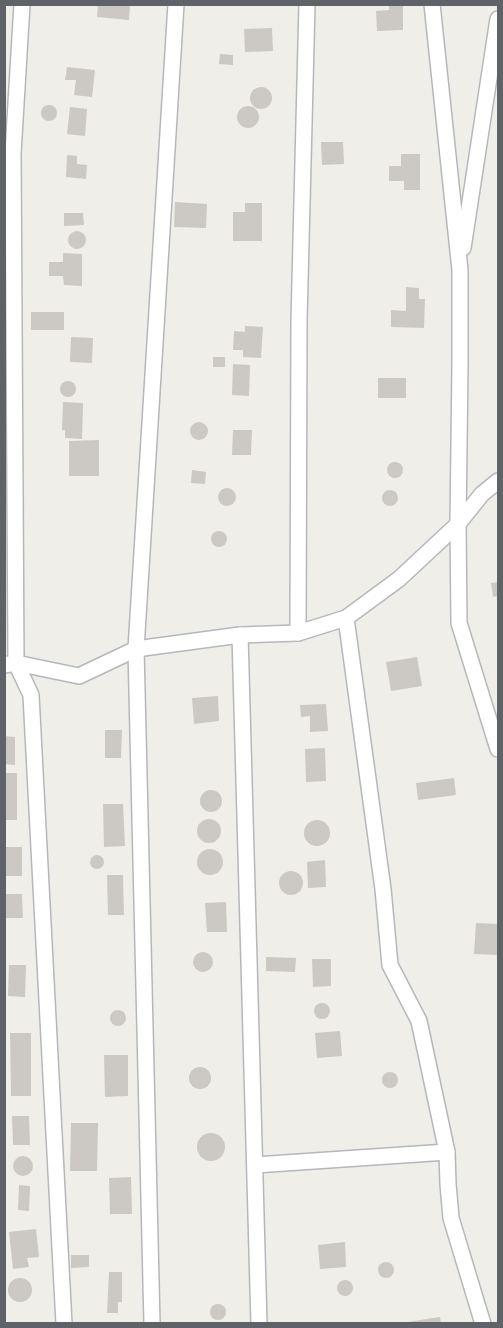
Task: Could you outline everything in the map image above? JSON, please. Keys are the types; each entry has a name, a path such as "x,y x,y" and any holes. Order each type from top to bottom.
{"street":[{"path":"22,4 13,153 10,664 31,694 64,1323"},
{"path":"152,1323 136,649 176,4"},
{"path":"298,633 299,321 307,4"},
{"path":"432,4 460,270 459,623 498,749"},
{"path":"460,270 498,19"},
{"path":"10,664 79,676 136,649 240,635 298,633 346,618 399,579 458,524 482,494 498,481"},
{"path":"346,618 383,889 390,965 419,1021 447,1152 451,1218 483,1323"},
{"path":"240,635 259,1323"},
{"path":"255,1165 447,1152"}],"building":[{"path":"98,4 130,4 129,20 97,17"},
{"path":"403,5 403,30 377,31 376,11 389,10 389,6"},
{"path":"272,28 273,51 245,52 244,29"},
{"path":"220,54 233,55 233,65 219,64"},
{"path":"67,67 95,70 92,97 74,95 76,80 65,80"},
{"path":"261,87 269,90 272,98 269,106 261,109 253,106 250,98 253,90"},
{"path":"46,105 52,105 57,113 55,119 46,121 41,116 41,110"},
{"path":"248,106 256,109 259,117 256,125 248,128 240,125 237,117 240,109"},
{"path":"70,107 87,109 85,136 67,134"},
{"path":"321,142 343,142 344,164 322,165"},
{"path":"401,154 420,154 420,190 404,190 404,181 389,181 389,166 401,166"},
{"path":"67,155 77,156 77,164 87,165 86,179 66,177"},
{"path":"175,202 207,204 206,228 174,227"},
{"path":"245,203 262,203 262,241 233,241 233,212 245,212"},
{"path":"64,213 83,213 84,225 64,226"},
{"path":"77,231 83,234 86,240 83,246 77,249 71,246 68,240 71,234"},
{"path":"63,253 82,254 82,286 64,285 63,276 49,276 49,262 63,262"},
{"path":"406,287 419,288 419,299 425,299 424,328 391,327 391,310 406,311"},
{"path":"31,312 64,312 64,330 31,330"},
{"path":"245,326 263,327 261,358 243,357 243,350 233,350 234,331 245,332"},
{"path":"71,337 93,338 92,363 70,362"},
{"path":"213,357 225,357 225,367 213,367"},
{"path":"233,364 250,365 249,396 232,395"},
{"path":"378,378 406,378 406,398 378,398"},
{"path":"68,381 74,383 76,389 74,395 68,397 62,395 60,389 62,383"},
{"path":"63,402 83,403 82,439 65,438 65,430 62,430"},
{"path":"195,422 203,422 208,427 206,438 195,440 190,435 190,427"},
{"path":"233,430 252,430 251,455 232,455"},
{"path":"99,440 99,476 69,476 69,441"},
{"path":"395,462 401,464 403,470 401,476 395,478 389,476 387,470 389,464"},
{"path":"192,470 206,472 205,484 191,483"},
{"path":"227,488 234,490 236,497 234,504 227,506 220,504 218,497 220,490"},
{"path":"390,490 396,492 398,498 396,504 390,506 384,504 382,498 384,492"},
{"path":"219,531 225,533 227,539 225,545 219,547 213,545 211,539 213,533"},
{"path":"498,582 498,596 493,597 491,583"},
{"path":"417,657 422,686 391,691 386,662"},
{"path":"218,696 219,721 194,724 192,698"},
{"path":"326,704 328,731 310,732 310,716 301,717 300,705"},
{"path":"105,730 122,730 121,758 105,758"},
{"path":"4,736 15,737 15,765 4,764"},
{"path":"325,748 326,781 306,782 305,749"},
{"path":"4,773 17,773 17,820 4,820"},
{"path":"454,778 456,795 418,800 416,783"},
{"path":"207,790 215,790 222,797 222,805 215,812 207,812 200,805 200,797"},
{"path":"103,804 123,804 125,846 104,847"},
{"path":"209,819 218,822 221,831 218,840 209,843 200,840 197,831 200,822"},
{"path":"317,820 326,824 330,833 326,842 317,846 308,842 304,833 308,824"},
{"path":"4,847 22,847 22,876 4,876"},
{"path":"210,849 219,853 223,862 219,871 210,875 201,871 197,862 201,853"},
{"path":"94,855 100,855 104,862 100,869 94,869 90,865 90,859"},
{"path":"325,860 326,887 308,888 307,862"},
{"path":"291,871 300,874 303,883 300,892 291,895 282,892 279,883 282,874"},
{"path":"107,875 123,875 124,915 108,915"},
{"path":"5,894 22,894 23,918 5,918"},
{"path":"226,902 227,932 207,932 205,903"},
{"path":"476,923 498,924 498,955 474,954"},
{"path":"199,952 207,952 213,958 213,966 207,972 199,972 193,966 193,958"},
{"path":"266,957 296,958 295,972 266,971"},
{"path":"312,959 331,959 331,986 313,987"},
{"path":"9,965 26,965 25,997 8,996"},
{"path":"322,1003 328,1005 330,1011 328,1017 322,1019 316,1017 314,1011 316,1005"},
{"path":"118,1010 124,1012 126,1018 124,1024 118,1026 112,1024 110,1018 112,1012"},
{"path":"340,1031 342,1056 317,1058 315,1033"},
{"path":"10,1033 31,1033 31,1096 11,1096"},
{"path":"104,1055 128,1055 128,1096 105,1097"},
{"path":"200,1067 208,1070 211,1078 208,1086 200,1089 192,1086 189,1078 192,1070"},
{"path":"390,1072 396,1074 398,1080 396,1086 390,1088 384,1086 382,1080 384,1074"},
{"path":"12,1116 29,1116 30,1145 13,1145"},
{"path":"71,1123 98,1123 97,1171 70,1171"},
{"path":"211,1133 221,1137 225,1147 221,1157 211,1161 201,1157 197,1147 201,1137"},
{"path":"23,1156 30,1159 33,1166 30,1173 23,1176 16,1173 13,1166 16,1159"},
{"path":"131,1177 132,1214 110,1214 109,1178"},
{"path":"19,1185 30,1186 29,1211 18,1210"},
{"path":"36,1229 39,1257 27,1258 29,1267 13,1269 9,1232"},
{"path":"345,1242 346,1267 320,1269 318,1245"},
{"path":"71,1255 89,1255 89,1267 71,1268"},
{"path":"386,1262 392,1264 394,1270 392,1276 386,1278 380,1276 378,1270 380,1264"},
{"path":"109,1272 122,1272 122,1302 118,1302 118,1313 107,1313"},
{"path":"20,1278 28,1282 32,1290 28,1298 20,1302 12,1298 8,1290 12,1282"},
{"path":"345,1280 351,1282 353,1288 351,1294 345,1296 339,1294 337,1288 339,1282"},
{"path":"218,1304 224,1306 226,1312 224,1318 218,1320 212,1318 210,1312 212,1306"},
{"path":"440,1317 441,1324 407,1324 407,1322"}]}
